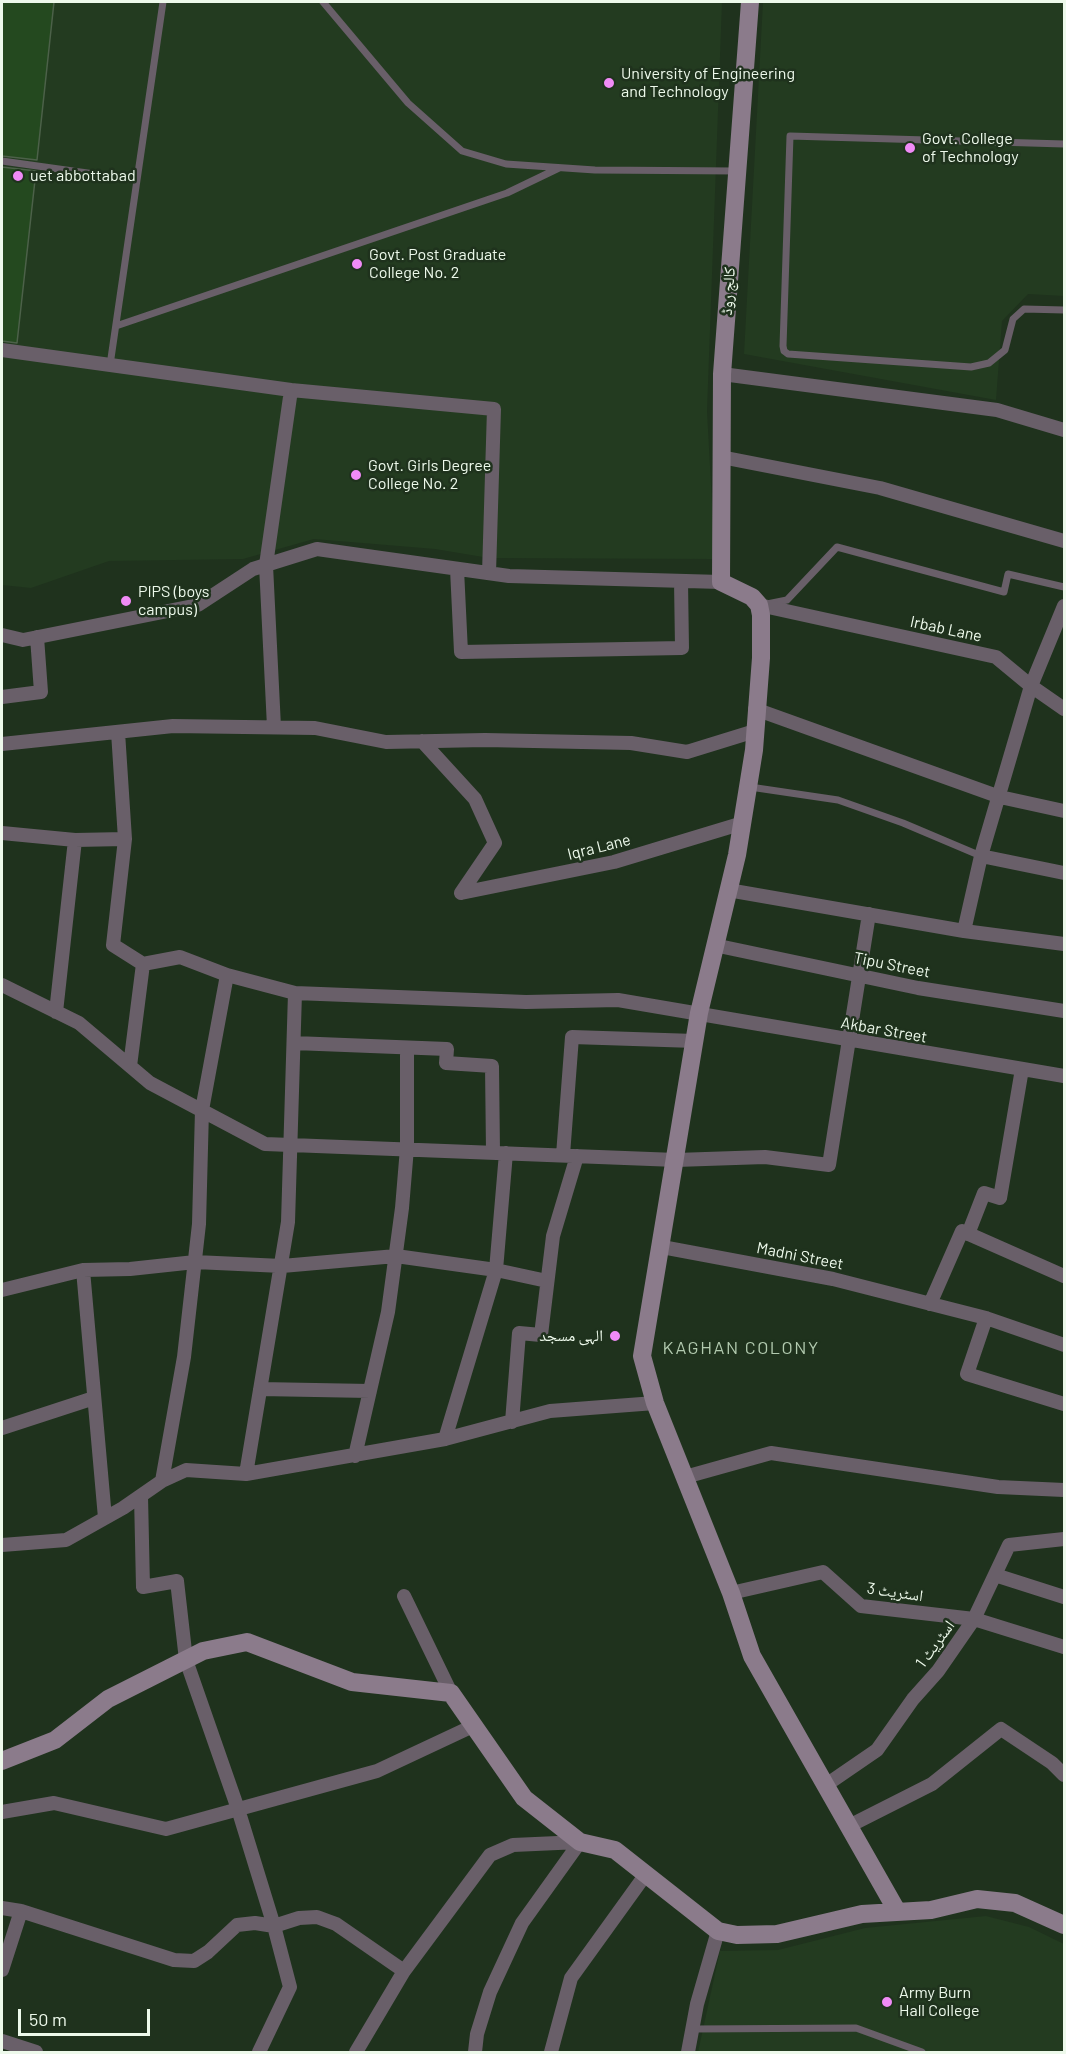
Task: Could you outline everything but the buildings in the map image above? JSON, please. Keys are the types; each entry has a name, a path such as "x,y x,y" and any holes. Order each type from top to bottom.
{"street":[{"name":"کالج روڈ","path":"721,582 722,374 750,2"},
{"path":"2,350 291,390 494,409 489,573"},
{"path":"722,374 998,410 1065,430"},
{"path":"274,727 266,565 291,390"},
{"path":"721,457 880,488 1065,541"},
{"path":"2,641 30,639 198,605 253,569 317,549 509,576 721,582 752,597 759,605 761,658 750,787 699,1013 662,1247 643,1345 644,1367 655,1402 731,1593 752,1656 897,1911"},
{"path":"457,569 461,652 682,648 681,581"},
{"name":"Irbab Lane","path":"759,605 996,657 1031,686 1065,709"},
{"path":"964,931 981,856 1000,798 1031,686 1065,606"},
{"path":"2,635 30,639"},
{"path":"2,697 41,692 30,639"},
{"path":"755,709 1000,798 1065,811"},
{"path":"2,744 173,726 274,727 315,728 386,742 631,743 687,752 755,731"},
{"path":"118,732 125,839 113,945 143,964 130,1066"},
{"name":"Iqra Lane","path":"422,741 476,799 495,843 461,893 614,862 743,823"},
{"path":"2,833 75,840 125,839"},
{"path":"56,1012 75,840"},
{"path":"981,856 1065,873"},
{"path":"728,890 964,931 1065,944"},
{"path":"2,985 79,1023 150,1083 265,1144 292,1143 676,1160 765,1158 829,1165 869,914"},
{"name":"Tipu Street","path":"714,945 918,988 1065,1011"},
{"name":"Akbar Street","path":"143,964 180,957 227,975 295,993 526,1002 618,1000 1065,1076"},
{"path":"162,1481 184,1357 195,1262 199,1224 202,1110 227,975"},
{"path":"246,1474 288,1222 295,993"},
{"path":"512,1422 519,1333 541,1335 553,1236 570,1155 572,1037 695,1041"},
{"path":"294,1043 447,1049 446,1063 492,1066 499,1152 496,1269 445,1439"},
{"path":"355,1456 388,1312 396,1256 407,1148 407,1048"},
{"path":"968,1234 984,1193 1000,1198 1022,1069"},
{"path":"930,1304 962,1231 1065,1276"},
{"name":"Madni Street","path":"662,1247 833,1279 986,1318 1065,1345"},
{"path":"2,1290 83,1270 130,1269 195,1262 282,1266 396,1256 496,1269 547,1281"},
{"path":"83,1270 105,1518"},
{"path":"986,1318 967,1374 1065,1404"},
{"path":"260,1389 370,1391"},
{"path":"2,1428 94,1398"},
{"path":"2,1545 66,1540 162,1481 186,1470 246,1474 445,1439 550,1411 655,1402"},
{"path":"685,1477 771,1454 998,1486 1065,1490"},
{"path":"141,1496 143,1587 177,1581 186,1660 238,1809 290,1987 259,2052"},
{"name":"اسٹریٹ 1","path":"826,1785 877,1750 974,1619 1009,1545 1065,1539"},
{"name":"اسٹریٹ 3","path":"731,1593 823,1572 861,1606 974,1619 1065,1647"},
{"path":"995,1575 1065,1597"},
{"path":"404,1596 451,1693 524,1798 580,1842"},
{"path":"2,1761 55,1740 108,1699 203,1651 248,1642 352,1682 451,1693"},
{"path":"2,1812 54,1803 166,1829 376,1771 473,1726"},
{"path":"849,1826 932,1784 1001,1729 1065,1775"},
{"path":"475,2052 477,2034 489,1992 522,1923 580,1842"},
{"path":"356,2052 404,1971 490,1855 513,1845 580,1842 615,1850 718,1931 737,1935 777,1934 862,1914 931,1910 977,1899 1015,1903 1065,1925"},
{"path":"551,2052 571,1978 646,1874"},
{"path":"2,1908 21,1911 174,1960 194,1961 208,1952 237,1926 255,1923 274,1926 298,1918 317,1917 336,1924 404,1971"},
{"path":"2,1970 21,1911"},
{"path":"688,2052 718,1931"},
{"path":"2,2041 36,2052"}],"lane":[{"path":"110,365 164,2"},
{"path":"323,2 408,103 462,151 506,164 737,171"},
{"path":"1065,144 790,136 788,140 784,351 788,354 971,367 989,363 1005,350 1013,319 1024,309 1065,310"},
{"path":"2,161 137,180"},
{"path":"116,326 507,193 560,167"},
{"path":"759,605 788,600 837,548 1004,592 1008,574 1065,587"},
{"path":"750,787 837,800 903,823 981,856"},
{"path":"693,2029 856,2028 922,2052"}],"shaded area":[{"path":"2,2 722,2 707,411 715,559 489,558 435,549 314,539 243,559 109,561 31,588 2,585"},
{"name":"Govt. College of Technology","path":"763,2 1064,2 1064,296 1028,294 1002,321 996,400 744,354"},
{"name":"Army Burn Hall College","path":"986,1916 1029,1927 1064,1944 1064,2052 698,2052 720,1951 778,1950 865,1928"}],"place":[{"name":"University of Engineering and Technology","path":"609,83"},
{"name":"Govt. College of Technology","path":"910,148"},
{"name":"uet abbottabad","path":"18,176"},
{"name":"Govt. Post Graduate College No. 2","path":"357,264"},
{"name":"Govt. Girls Degree College No. 2","path":"356,475"},
{"name":"PIPS (boys campus)","path":"126,601"},
{"name":"الہی مسجد","path":"615,1336"},
{"name":"Army Burn Hall College","path":"887,2002"}],"district":[{"name":"KAGHAN COLONY","path":"741,1348"}]}
